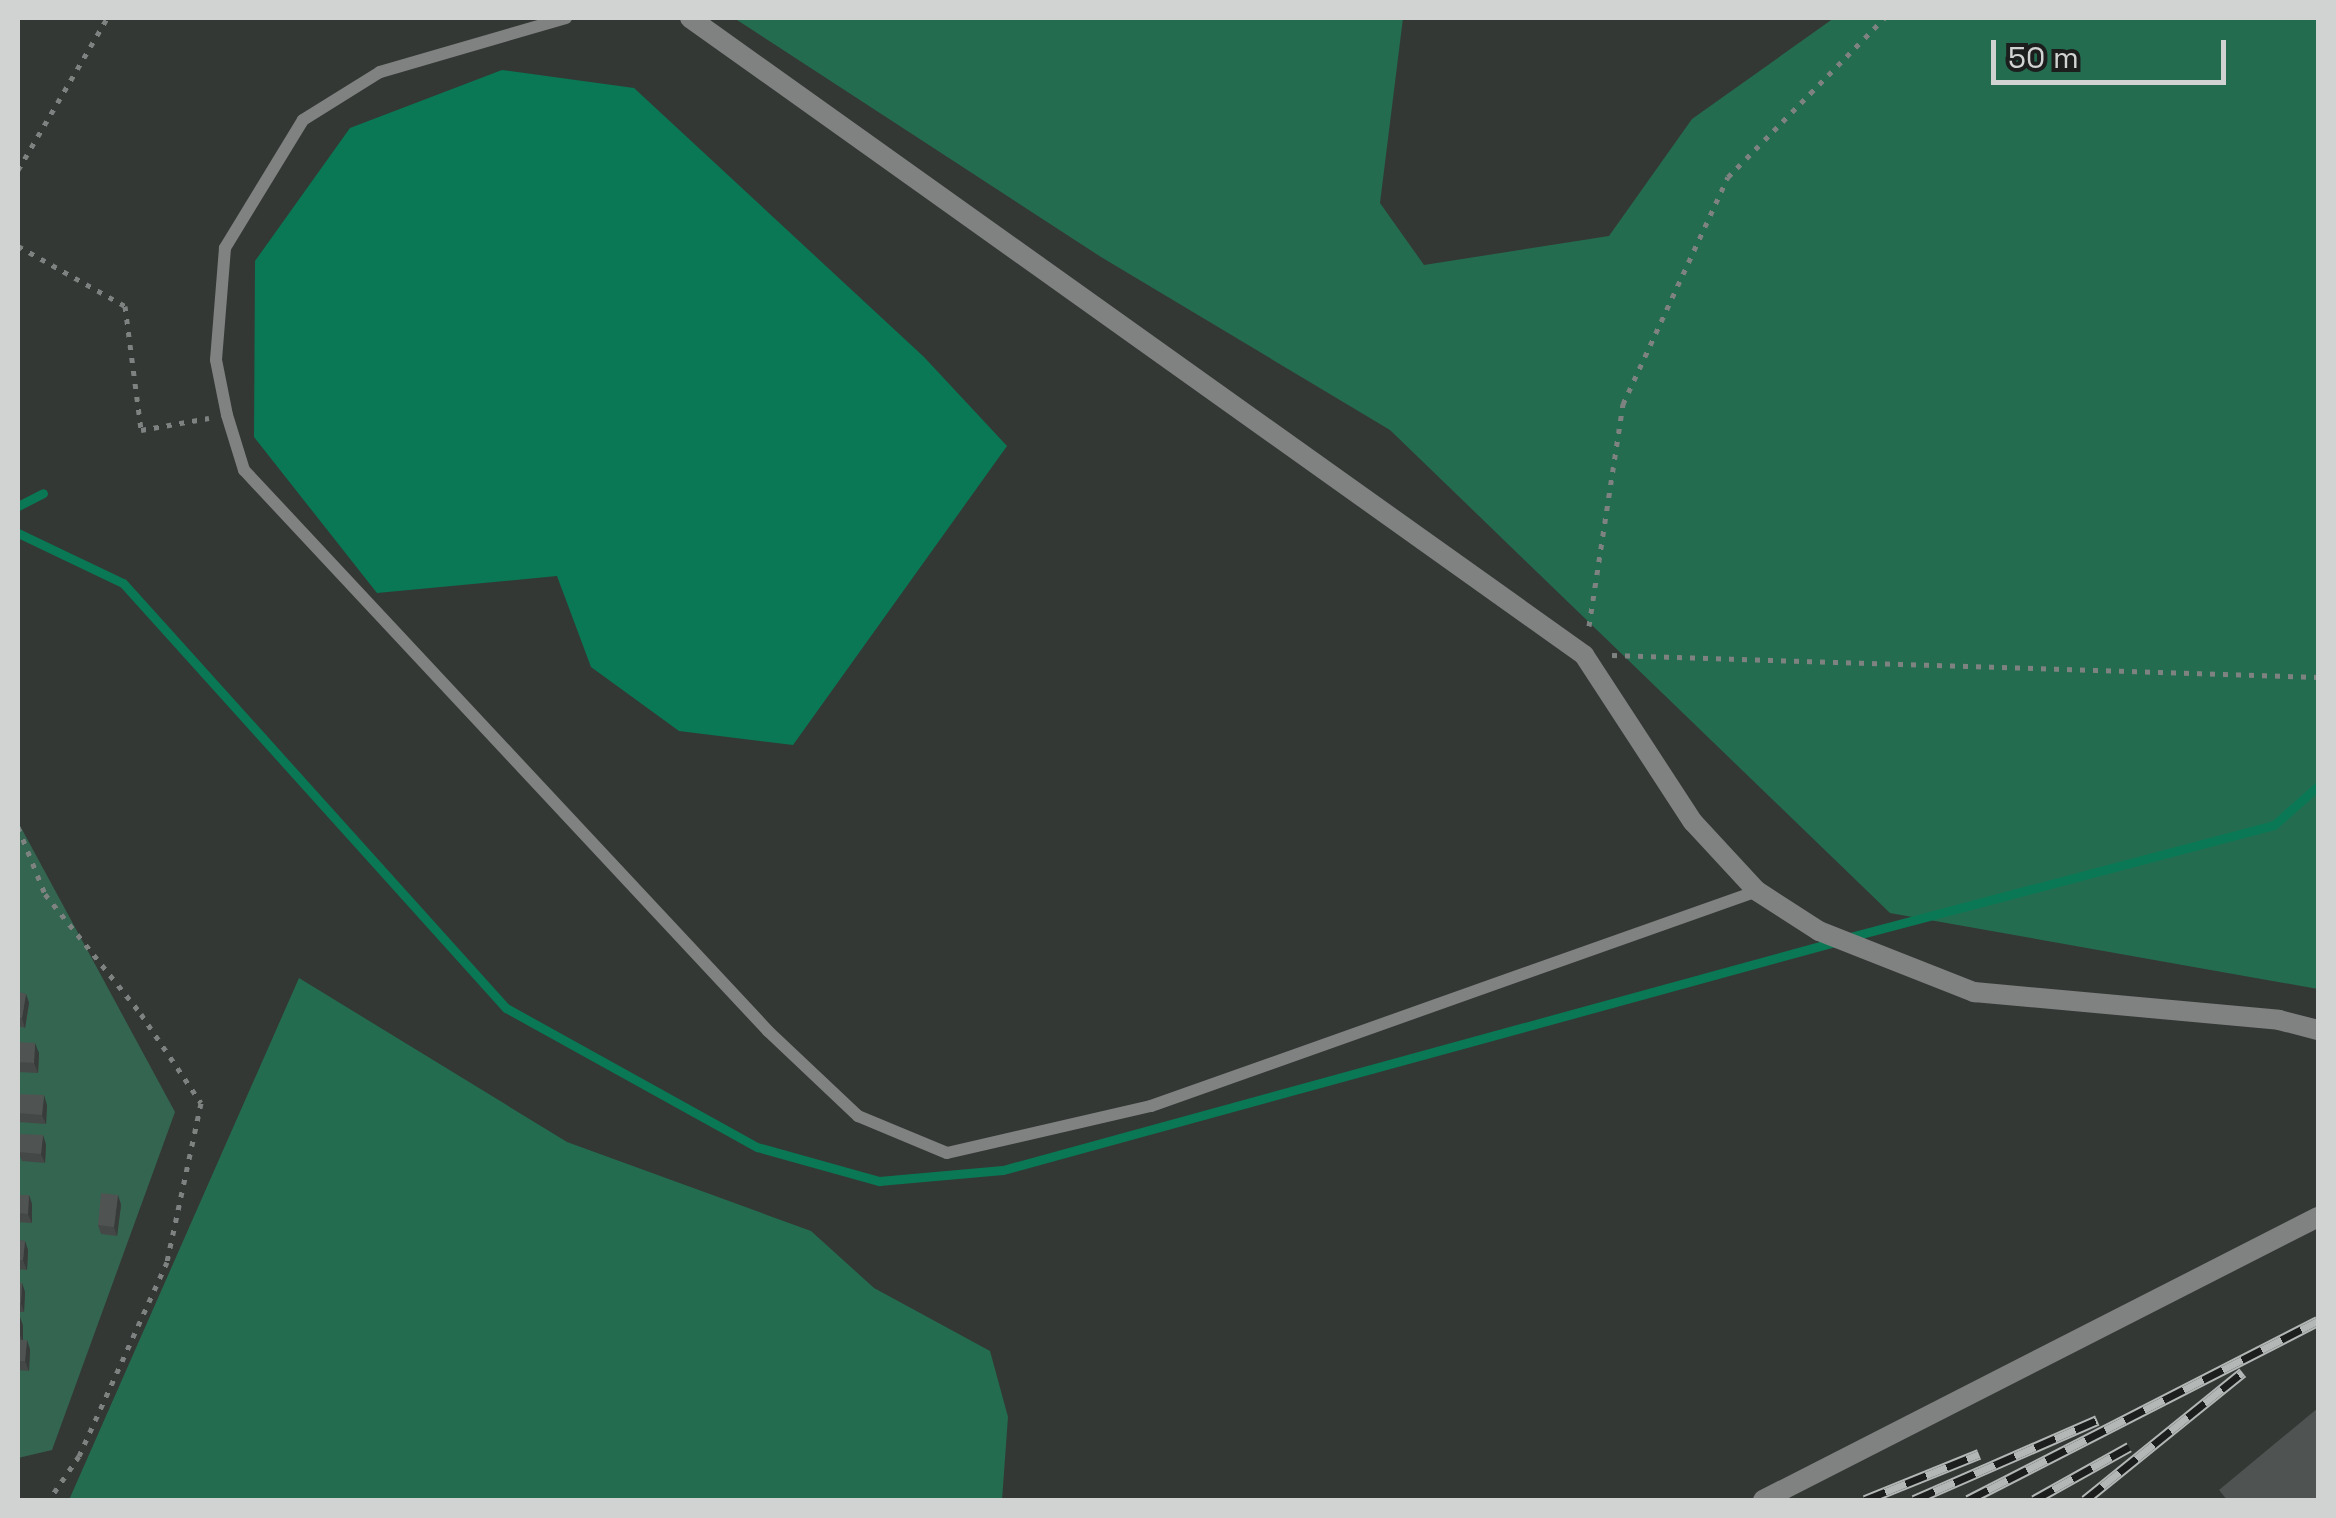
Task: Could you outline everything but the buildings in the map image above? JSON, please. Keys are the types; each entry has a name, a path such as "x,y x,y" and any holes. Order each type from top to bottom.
{"street":[{"path":"690,18 1584,654 1693,822 1756,891 1819,931 1974,992 2278,1020 2318,1030"},
{"path":"1763,1500 2318,1217"}],"lane":[{"path":"566,18 380,72 303,120 226,248 216,360 227,415 244,470 768,1031 858,1116 947,1153 1151,1106 1756,891"}],"path":[{"path":"18,170 107,18"},
{"path":"1884,18 1728,177 1624,404 1584,654 2318,677"},
{"path":"18,246 124,306 140,430 227,415"},
{"path":"18,827 45,894 140,1014 200,1103 166,1262 79,1456 50,1500"}],"shaded area":[{"path":"734,18 1403,18 1380,203 1424,265 1609,236 1692,119 1834,18 2318,18 2318,989 1890,913 1390,430 1101,257"},
{"path":"502,70 634,88 924,357 1007,446 793,745 679,731 591,667 557,576 377,593 254,437 255,261 350,128"},
{"path":"18,822 175,1112 52,1450 18,1458"},
{"path":"299,978 567,1142 811,1231 874,1288 990,1351 1008,1417 1002,1500 69,1500"}],"waterway":[{"path":"18,506 43,493"},
{"path":"18,533 123,583 506,1008 757,1147 879,1181 1003,1170 1835,942"},
{"path":"1850,937 2274,825 2318,786"}],"railway":[{"path":"1968,1500 2318,1321"},
{"path":"2085,1500 2243,1372"},
{"path":"1914,1500 2097,1420"},
{"path":"2034,1500 2129,1447"},
{"path":"1865,1500 1979,1454"}]}
